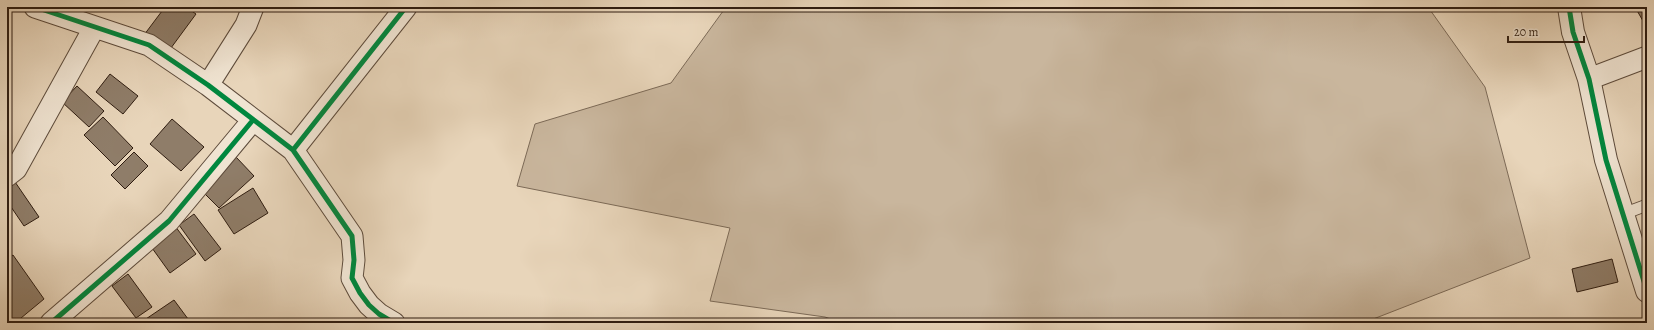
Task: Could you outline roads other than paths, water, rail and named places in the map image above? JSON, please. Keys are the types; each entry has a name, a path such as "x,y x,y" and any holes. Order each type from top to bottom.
{"street":[{"path":"35,7 94,28 149,45 208,85 293,150 352,236 354,260 352,278 360,293 369,305 379,314 394,323"},
{"path":"208,85 246,26 253,7"},
{"path":"293,150 406,7"},
{"path":"1570,7 1572,32 1589,79 1606,160 1647,291"},
{"path":"7,176 16,169 94,28"},
{"path":"1589,79 1647,57"},
{"path":"51,323 169,221 253,120"}],"lane":[{"path":"1623,214 1647,205"}]}
